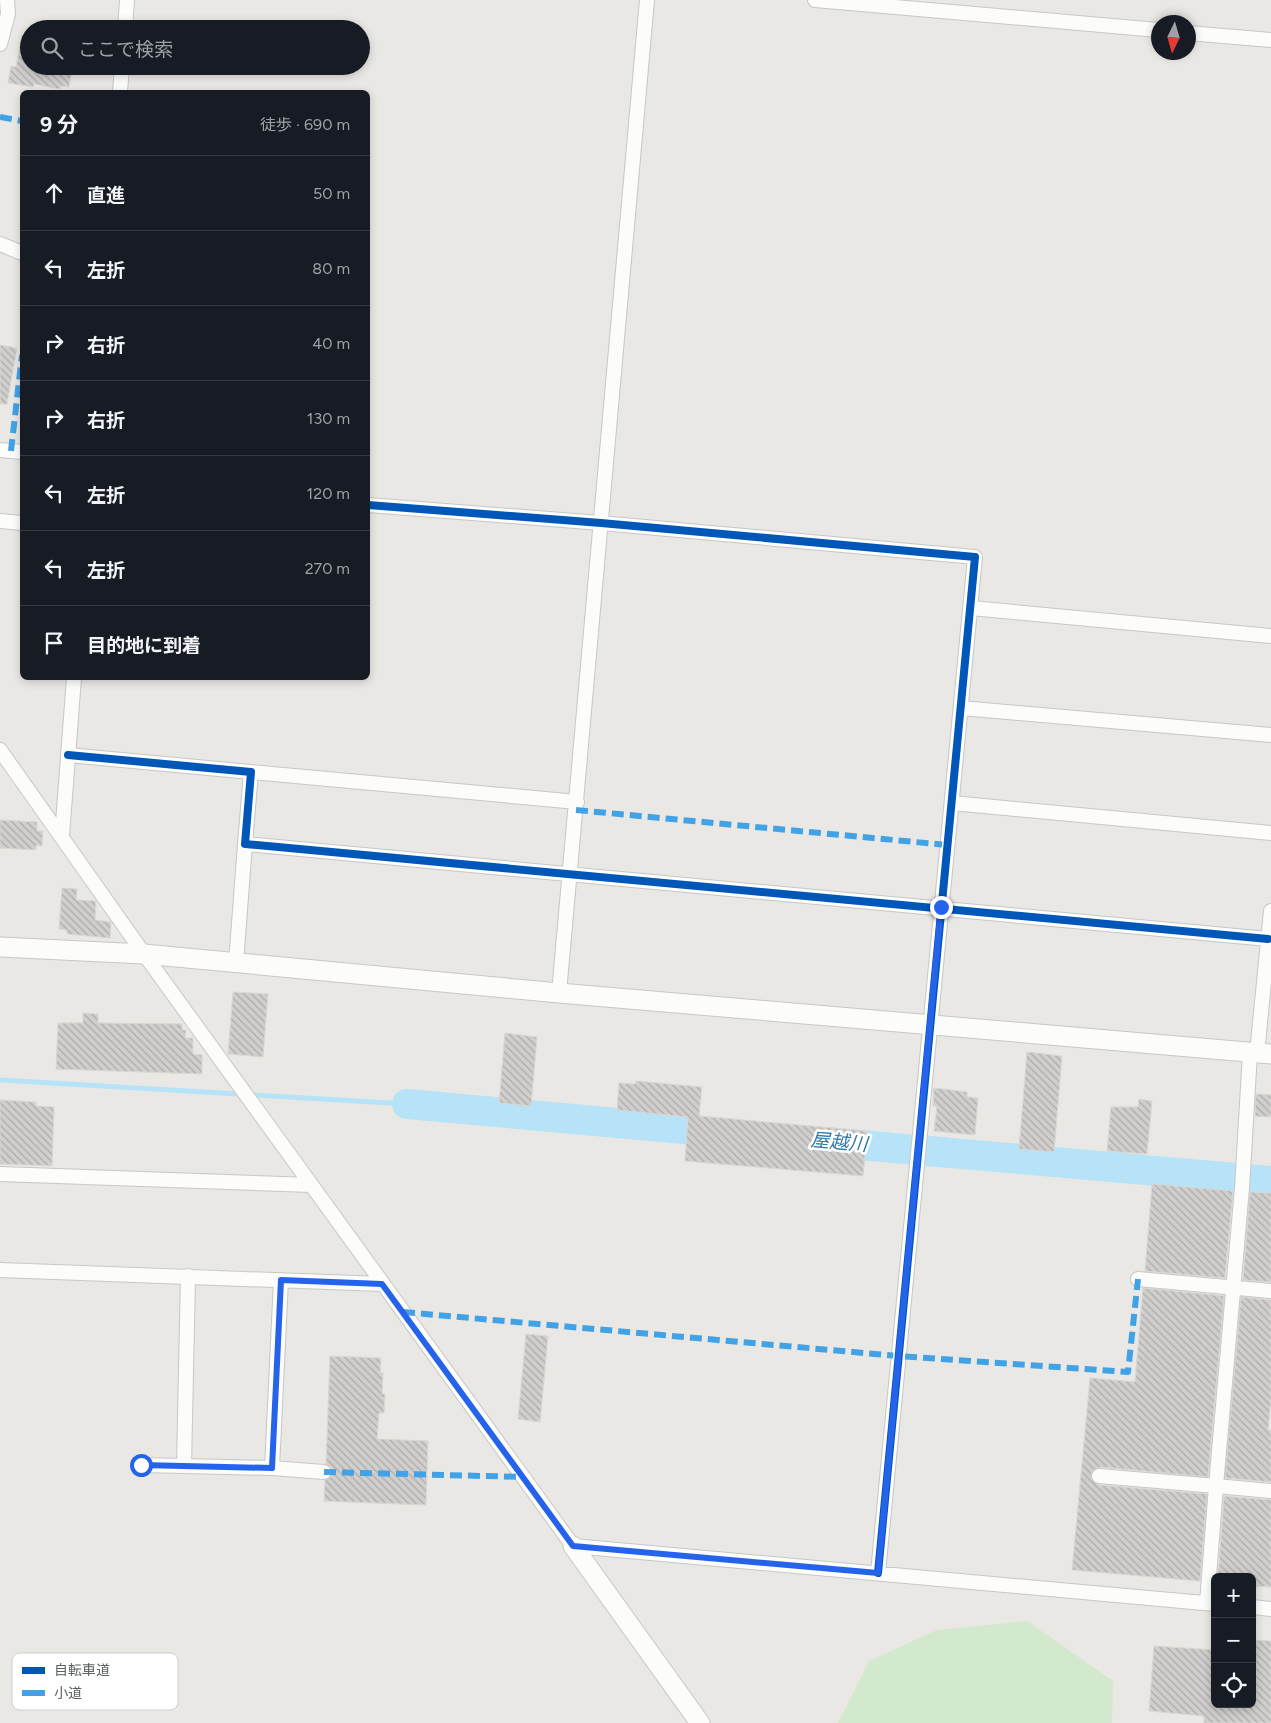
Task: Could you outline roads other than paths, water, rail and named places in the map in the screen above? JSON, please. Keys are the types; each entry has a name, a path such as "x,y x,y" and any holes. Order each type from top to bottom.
{"street":[{"path":"0,44 8,14 7,0"},
{"path":"126,20 127,0"},
{"path":"560,993 648,0"},
{"path":"814,0 1151,29"},
{"path":"1196,34 1271,40"},
{"path":"120,90 121,75"},
{"path":"0,244 20,252"},
{"path":"0,450 20,452"},
{"path":"370,504 975,557 878,1573"},
{"path":"0,521 20,523"},
{"path":"971,608 1271,636"},
{"path":"62,836 74,680"},
{"path":"961,708 1271,735"},
{"path":"1,753 250,1102 700,1723"},
{"path":"68,755 577,802"},
{"path":"236,963 251,772"},
{"path":"952,803 1271,833"},
{"path":"244,844 570,876 941,907 1268,940"},
{"path":"1212,1573 1216,1486 1234,1287 1242,1166 1259,1053 1271,911"},
{"path":"0,947 144,954 560,993 1259,1053"},
{"path":"0,1174 310,1185"},
{"path":"0,1270 382,1284"},
{"path":"184,1466 188,1276"},
{"path":"1138,1279 1271,1291"},
{"path":"272,1468 281,1280"},
{"path":"141,1465 272,1468 324,1472"},
{"path":"1099,1476 1271,1491"},
{"path":"573,1546 1211,1604"},
{"path":"1256,1607 1271,1609"}],"waterway":[{"path":"0,1080 407,1104"},
{"name":"屋越川","path":"407,1104 728,1133"},
{"name":"屋越川","path":"826,1142 1271,1181"}]}
